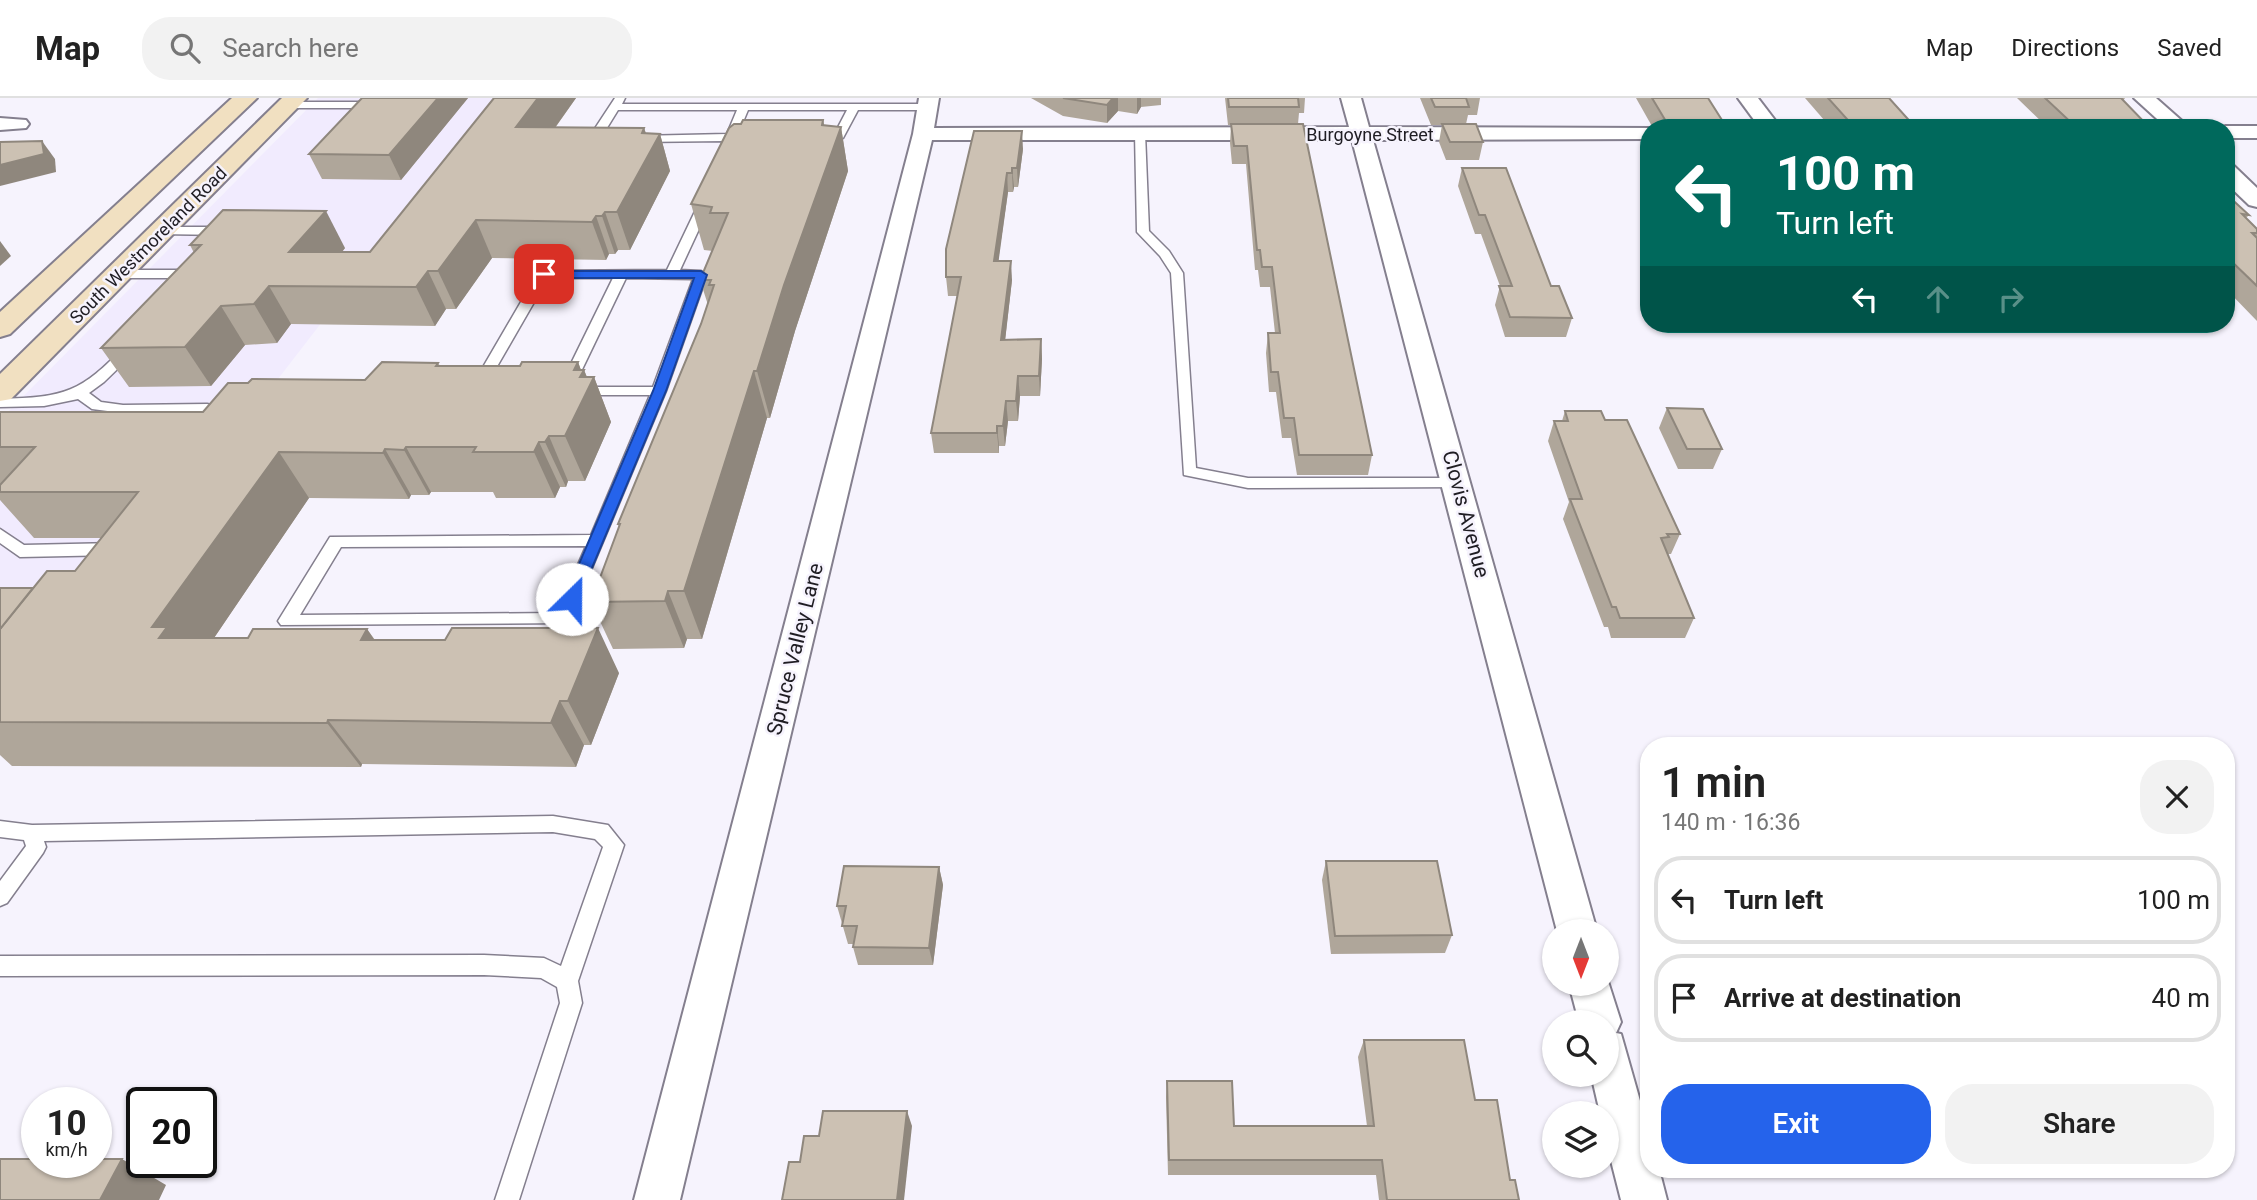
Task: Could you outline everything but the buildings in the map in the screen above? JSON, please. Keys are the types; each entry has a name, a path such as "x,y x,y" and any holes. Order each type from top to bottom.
{"main road":[{"name":"South Westmoreland Road","path":"0,328 245,98"},
{"name":"South Westmoreland Road","path":"0,392 292,102"}],"street":[{"name":"Clovis Avenue","path":"1351,98 1574,919"},
{"path":"1748,98 1764,119"},
{"path":"2144,98 2169,119"},
{"name":"Burgoyne Street","path":"926,113 1140,133 1640,133"},
{"name":"Spruce Valley Lane","path":"657,1200 926,113"},
{"path":"2235,132 2257,132"},
{"path":"2235,179 2257,200"},
{"path":"1616,1087 1644,1200"}],"lane":[{"path":"292,102 355,102 381,105 387,98"},
{"path":"608,139 594,139 617,103 854,107 926,113"},
{"path":"722,161 744,107"},
{"path":"808,137 839,136 854,107"},
{"path":"1140,133 1143,232 1165,254 1177,273 1189,471 1248,482 1457,482"},
{"path":"622,139 757,137"},
{"path":"672,274 713,184"},
{"path":"162,231 233,231 216,248"},
{"path":"118,274 192,274 200,265"},
{"path":"489,391 476,391 544,274 701,275 659,391 597,540 564,619 286,621 337,541 597,540"},
{"path":"621,274 558,391 659,391"},
{"path":"0,403 52,402 81,394 98,383 143,334"},
{"path":"81,394 97,406 207,408"},
{"path":"0,534 20,551 127,549"},
{"path":"0,829 32,832 553,824 601,831 614,845 567,981 571,1003 507,1200"},
{"path":"0,897 36,847 32,832"},
{"path":"0,966 484,965 544,968 567,981"}],"shaded area":[{"path":"318,98 495,98 0,739 0,420"}],"route":[{"path":"544,274 701,275 659,391 572,599"}]}
